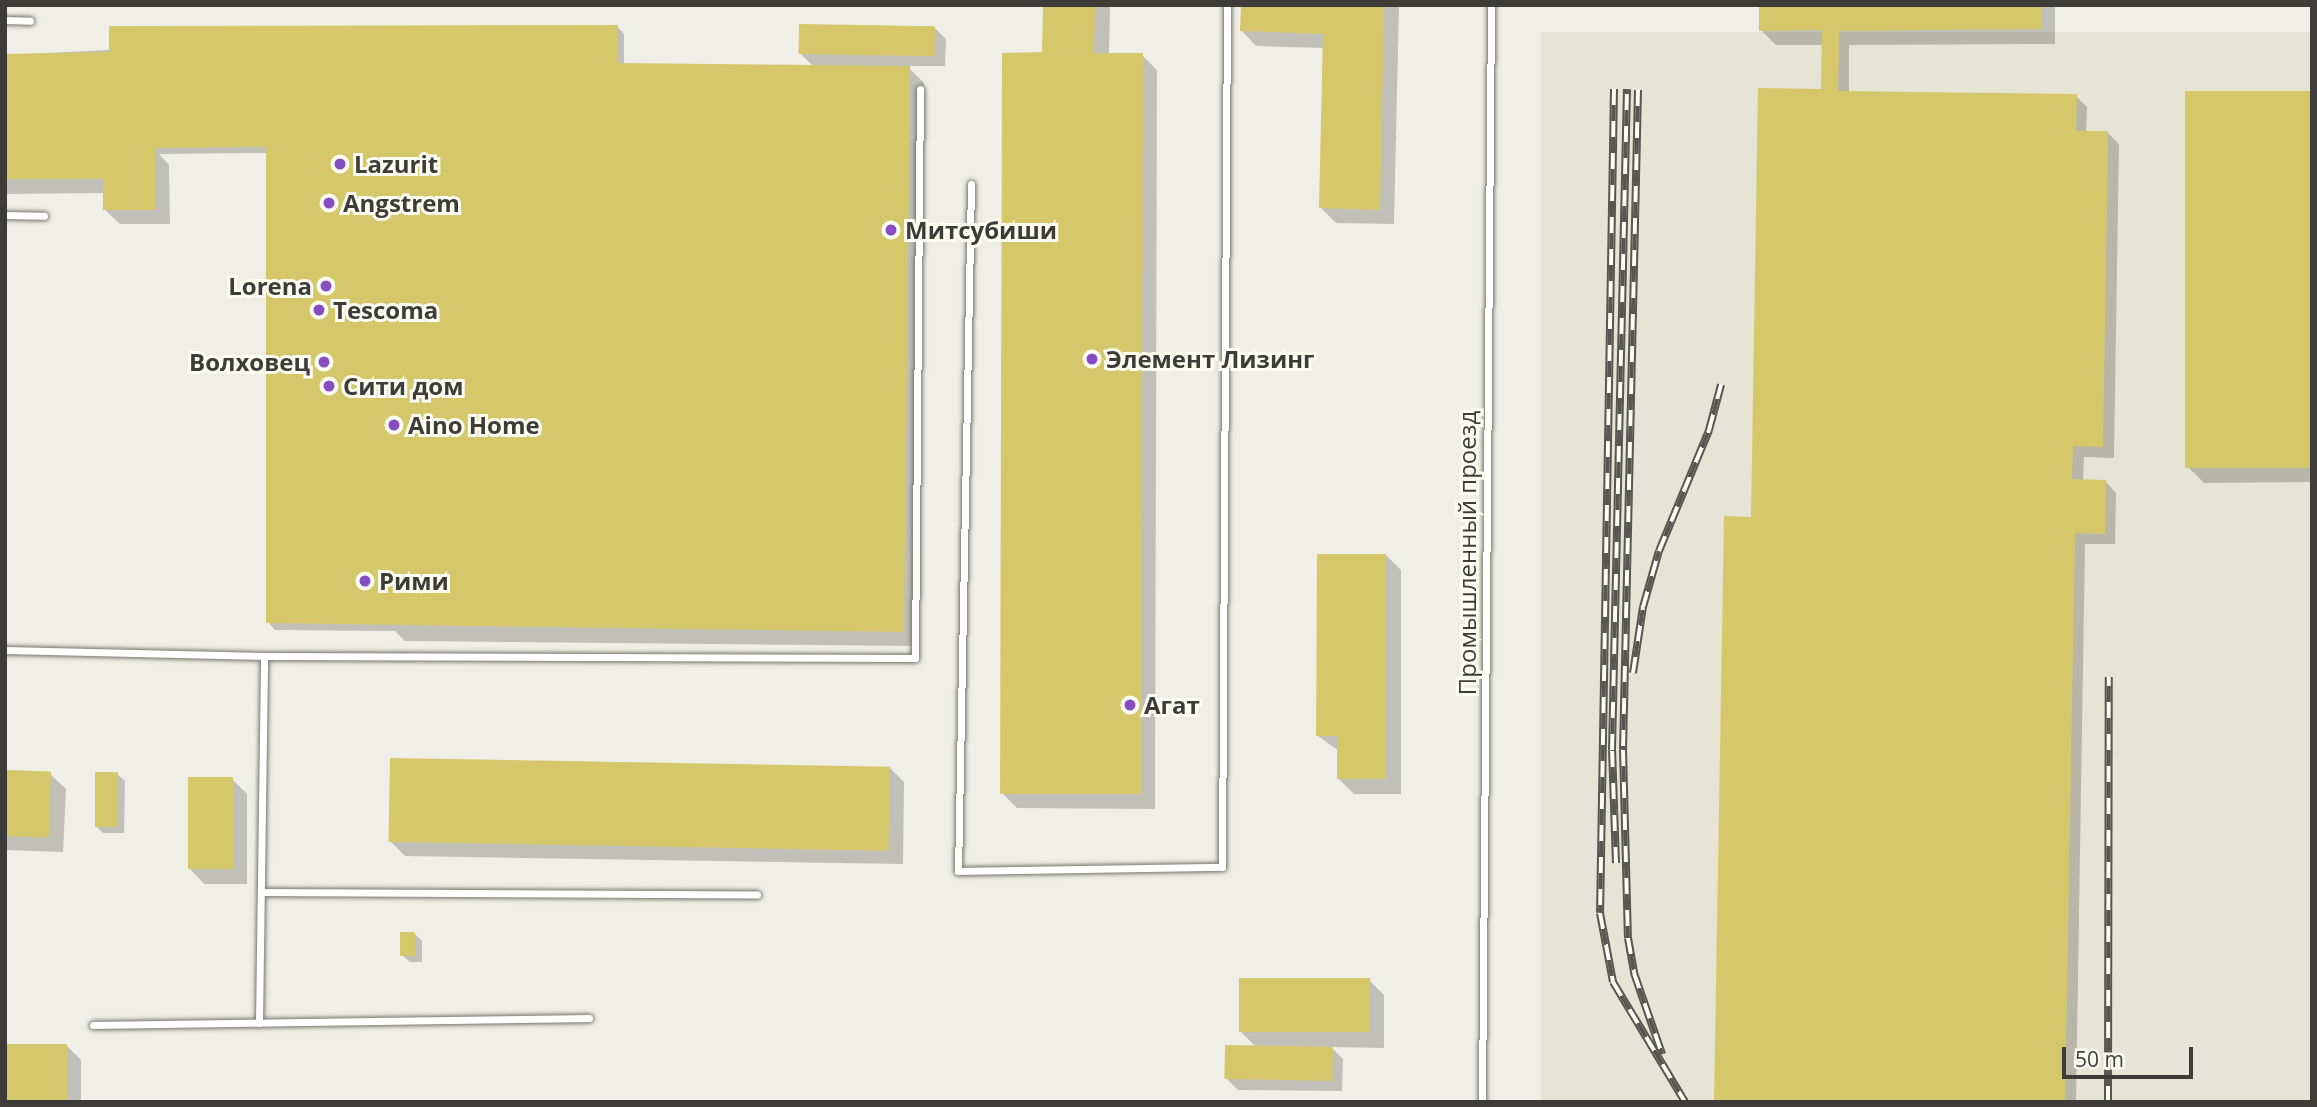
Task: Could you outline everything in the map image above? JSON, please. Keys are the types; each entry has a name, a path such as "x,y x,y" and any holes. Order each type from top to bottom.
{"lane":[{"path":"971,184 958,871 1222,867 1227,5"},
{"name":"Промышленный проезд","path":"1482,1102 1491,5"},
{"path":"5,20 30,21"},
{"path":"5,650 264,656 915,658 920,89"},
{"path":"5,215 44,215"},
{"path":"260,1023 264,656"},
{"path":"261,892 757,895"},
{"path":"93,1025 589,1018"}],"shaded area":[{"path":"1541,32 2312,32 2312,1102 1541,1102"}],"building":[{"path":"1043,5 1095,5 1094,53 1143,53 1141,794 1000,794 1002,53 1042,52"},
{"path":"1241,5 1384,5 1380,210 1319,208 1323,34 1240,31"},
{"path":"1759,5 2041,5 2041,29 1839,31 1838,91 2077,94 2076,131 2108,131 2103,447 2073,446 2072,479 2106,480 2105,534 2075,533 2065,1102 1714,1102 1724,516 1751,517 1758,88 1821,89 1822,30 1759,31"},
{"path":"799,24 935,26 934,56 798,54"},
{"path":"618,25 617,63 910,66 904,632 266,623 266,147 155,148 155,210 103,210 103,179 5,179 5,54 109,52 109,26"},
{"path":"2185,91 2312,91 2312,468 2185,468"},
{"path":"1317,554 1386,554 1386,779 1337,779 1337,736 1316,736"},
{"path":"390,758 890,767 888,851 389,842"},
{"path":"5,770 51,772 49,838 5,836"},
{"path":"95,772 118,772 118,827 95,827"},
{"path":"188,777 233,777 233,869 188,869"},
{"path":"400,932 415,932 415,956 400,956"},
{"path":"1239,978 1370,978 1370,1032 1239,1032"},
{"path":"5,1044 67,1044 67,1102 5,1102"},
{"path":"1225,1045 1333,1047 1332,1081 1224,1079"}],"railway":[{"path":"1614,89 1600,913 1613,982 1685,1102"},
{"path":"1616,863 1612,750 1627,89"},
{"path":"1638,90 1623,750 1628,938 1634,973 1662,1054"},
{"path":"1633,673 1643,607 1659,551 1709,430 1721,385"},
{"path":"2108,1102 2109,677"}],"place":[{"name":"Lazurit","path":"340,164"},
{"name":"Angstrem","path":"329,203"},
{"name":"Митсубиши","path":"891,230"},
{"name":"Lorena","path":"326,286"},
{"name":"Tescoma","path":"319,310"},
{"name":"Элемент Лизинг","path":"1092,359"},
{"name":"Волховец","path":"324,362"},
{"name":"Сити дом","path":"329,386"},
{"name":"Aino Home","path":"394,425"},
{"name":"Рими","path":"365,581"},
{"name":"Агат","path":"1130,705"}]}
